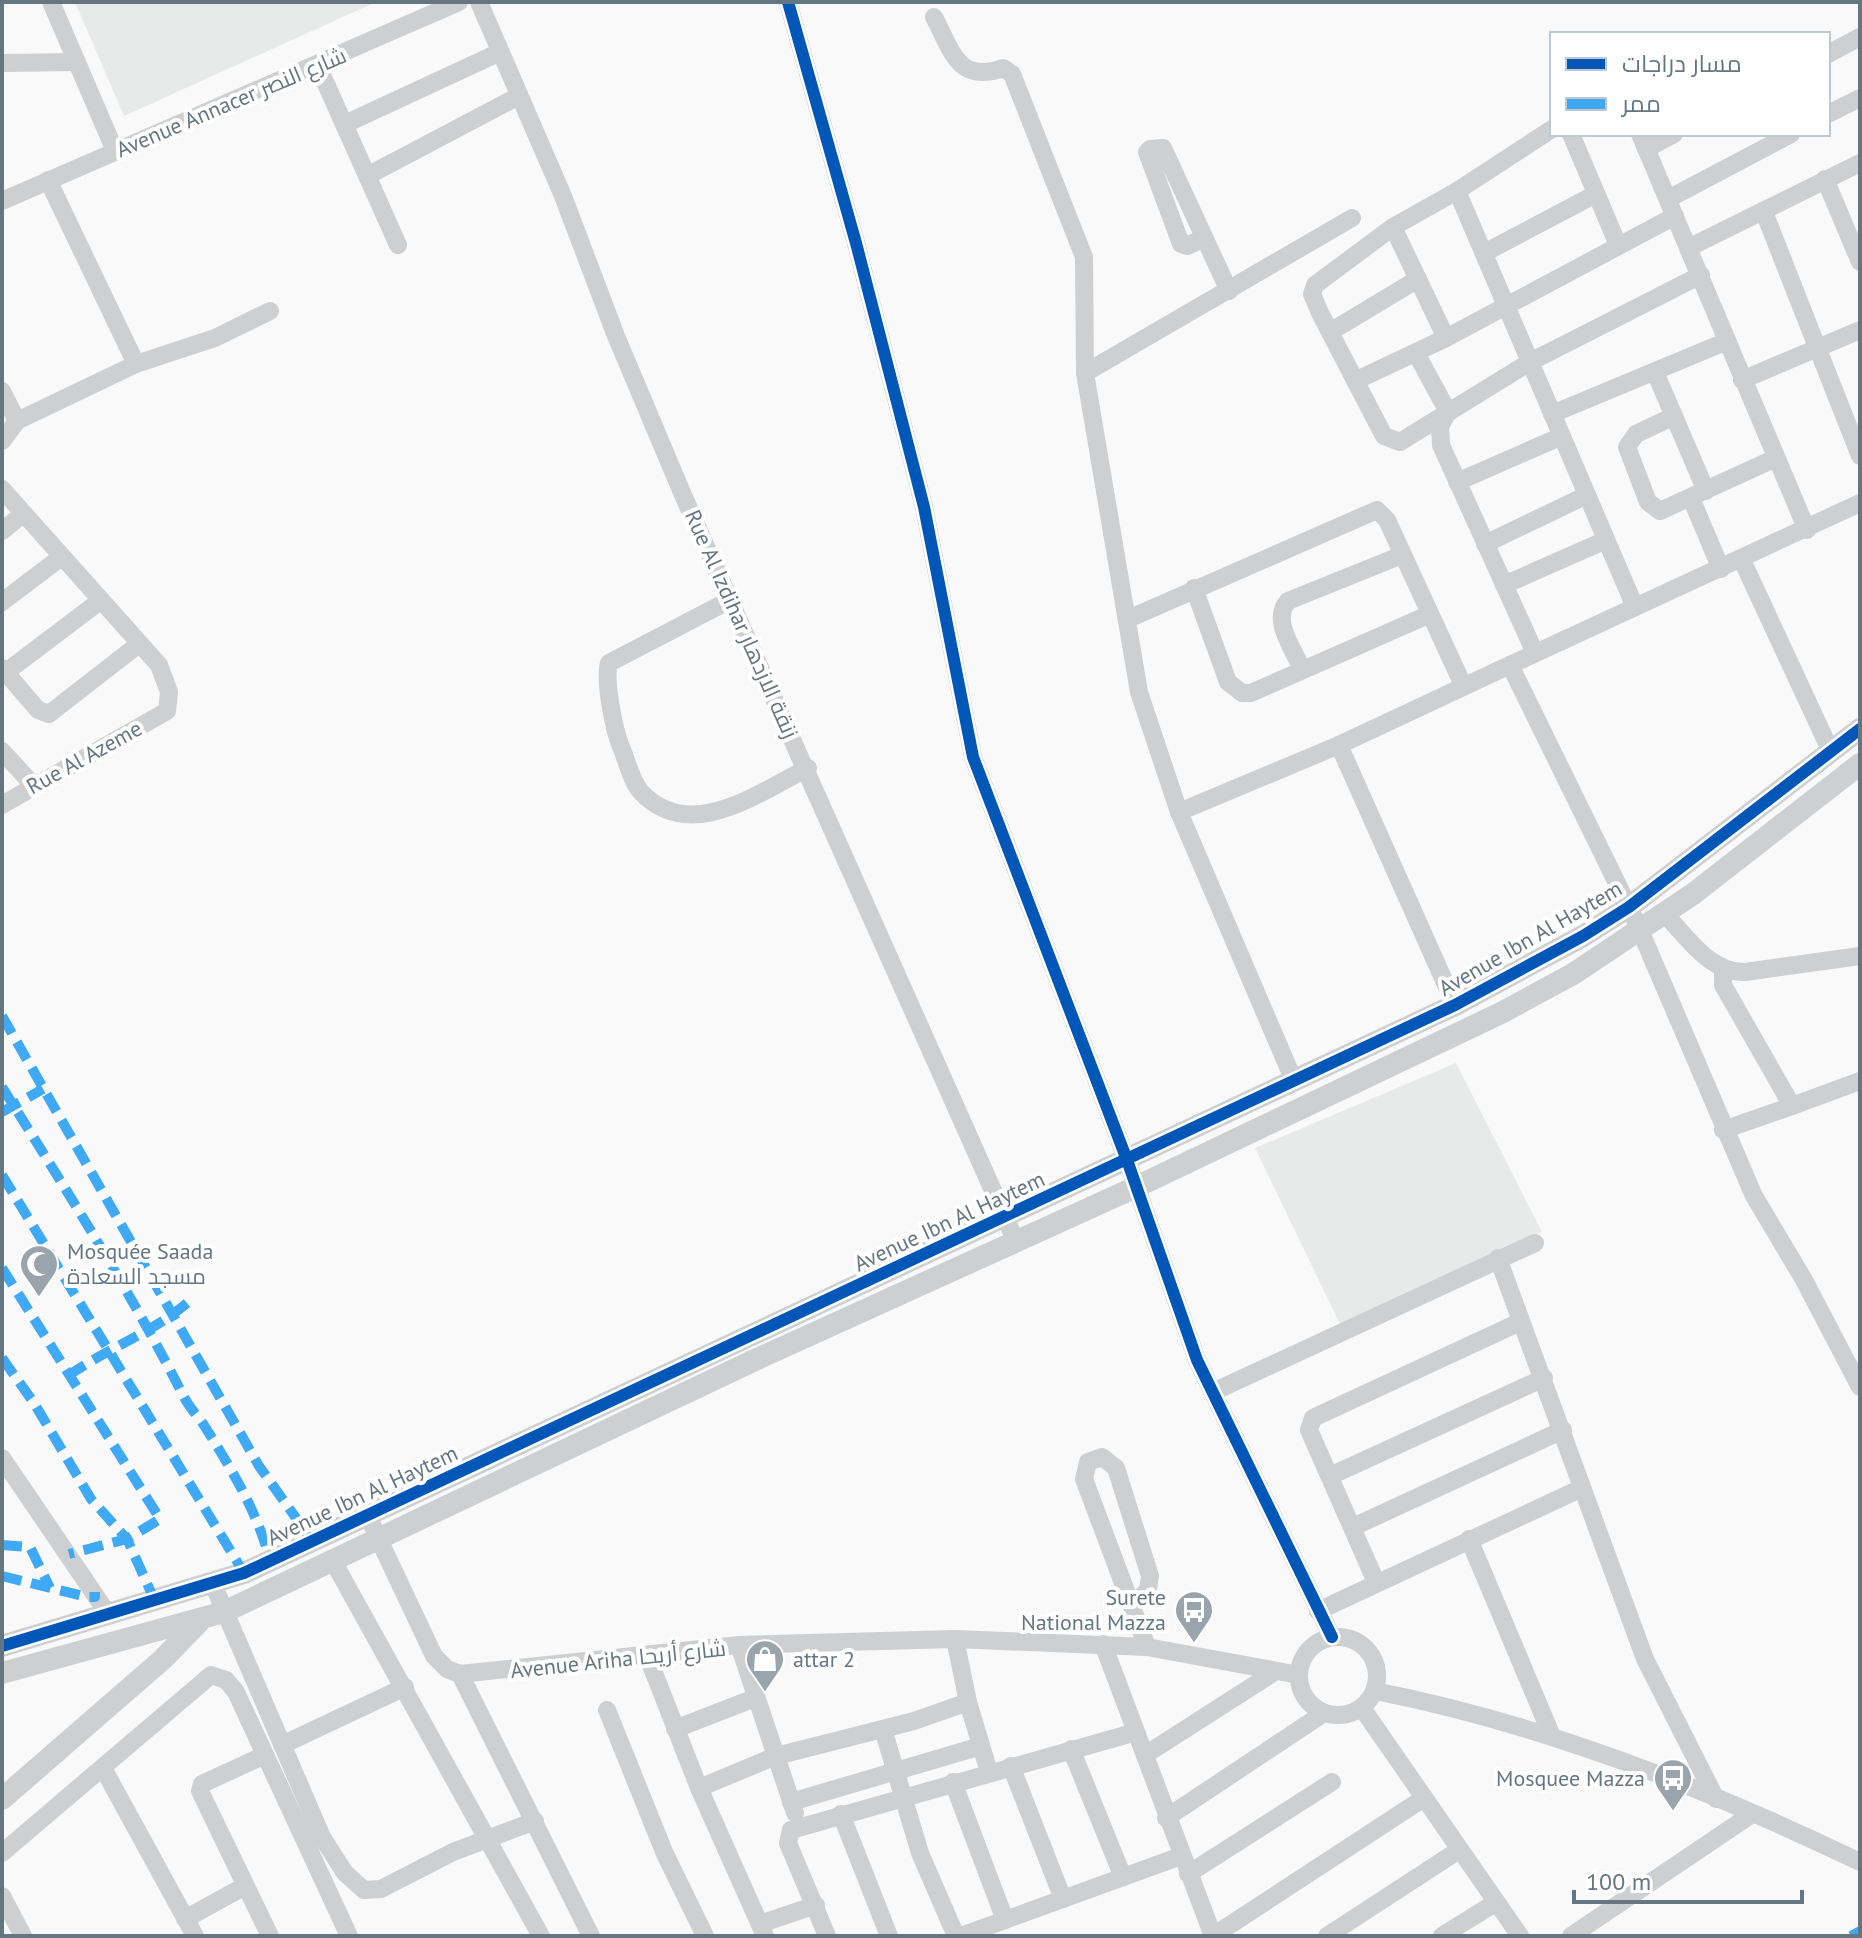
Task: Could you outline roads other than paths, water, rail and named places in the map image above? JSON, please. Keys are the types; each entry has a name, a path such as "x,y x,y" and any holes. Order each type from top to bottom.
{"street":[{"path":"51,2 115,151"},
{"name":"Avenue Annacer شارع النصر","path":"2,201 459,2"},
{"name":"Rue Al Izdihar زنقة الازدهار","path":"479,2 517,97 563,196 622,351 1016,1242"},
{"path":"788,2 860,256 924,507 973,757 1127,1160 1197,1360 1332,1637"},
{"path":"934,17 964,69 974,74 1003,68 1012,74 1084,257 1085,373 1139,692 1179,812 1294,1081"},
{"path":"1830,53 1860,37"},
{"path":"345,124 498,53"},
{"path":"2,63 77,62"},
{"path":"318,66 398,245"},
{"path":"367,176 517,97"},
{"path":"1830,113 1860,98"},
{"path":"1550,130 1457,191 1393,227 1315,285 1312,294 1384,436 1400,442 1530,362 1701,275"},
{"path":"1572,136 1594,195 1618,245"},
{"path":"1665,136 1643,141 1701,275 1725,342 1807,530"},
{"path":"1355,381 1446,338 1618,245 1671,207 1788,136"},
{"path":"1204,238 1187,246 1181,244 1147,152 1155,146 1163,148 1229,291"},
{"path":"1688,248 1860,163"},
{"path":"1825,179 1860,262"},
{"path":"48,180 136,364"},
{"path":"1457,191 1635,607"},
{"path":"1484,253 1594,195"},
{"path":"1764,212 1860,456"},
{"path":"1085,373 1352,218"},
{"path":"1393,227 1446,338"},
{"path":"1330,332 1418,279"},
{"path":"2,441 17,421 136,364 215,338 270,311"},
{"path":"1742,380 1860,330"},
{"path":"1552,414 1725,342"},
{"path":"1416,353 1448,412"},
{"path":"1655,372 1674,416 1721,569"},
{"path":"2,391 17,421"},
{"path":"1448,412 1439,434 1457,482 1535,653"},
{"path":"1674,416 1636,434 1627,447 1628,456 1652,507 1660,511 1776,458"},
{"path":"1457,482 1562,436"},
{"path":"2,489 139,644 49,714 38,710 4,670 100,601"},
{"path":"1485,544 1587,495"},
{"path":"1179,812 1339,745 1860,503"},
{"path":"1128,619 1368,511 1383,514 1463,685"},
{"path":"2,531 23,514"},
{"path":"1504,585 1606,540"},
{"path":"1302,669 1281,622 1283,607 1288,601 1402,555"},
{"path":"2,602 60,558"},
{"path":"1742,560 1831,752"},
{"path":"1194,588 1228,682 1235,689 1251,693 1428,615"},
{"path":"730,600 609,663 618,739 639,790 670,812 689,817 723,810 808,768"},
{"name":"Rue Al Azeme","path":"2,805 167,711 167,680 139,644"},
{"path":"1510,665 1640,930 1723,1130 1754,1196 1804,1280 1860,1387"},
{"name":"Avenue Ibn Al Haytem","path":"2,1646 213,1584 1455,1005 1569,944 1629,907 1860,729"},
{"path":"1339,745 1455,1005"},
{"path":"2,751 33,785"},
{"name":"Avenue Ibn Al Haytem","path":"2,1673 157,1630 199,1622 224,1612 757,1359 1136,1187 1503,1012 1573,974 1665,914 1860,764"},
{"path":"1665,914 1723,969 1745,972 1860,956"},
{"path":"1723,969 1723,985 1792,1106"},
{"path":"1723,1130 1860,1081"},
{"path":"1213,1392 1535,1243"},
{"path":"1498,1258 1645,1659 1716,1799"},
{"path":"1376,1582 1309,1430 1318,1413 1520,1322"},
{"path":"1330,1476 1544,1378"},
{"path":"1353,1527 1563,1430"},
{"path":"1132,1606 1148,1590 1150,1576 1116,1468 1102,1457 1088,1462 1084,1479 1147,1647"},
{"path":"2,1458 108,1614"},
{"path":"1318,1611 1582,1488"},
{"path":"367,1514 434,1656 447,1669 460,1674 591,1936"},
{"path":"1469,1539 1551,1734"},
{"path":"333,1561 541,1936"},
{"path":"213,1584 282,1745 337,1862 367,1891 386,1887 453,1852 535,1821"},
{"path":"133,1684 157,1630 155,1601"},
{"path":"2,1799 199,1622"},
{"path":"1166,1818 1324,1713 1350,1714 1362,1708 1375,1691 1377,1667 1372,1656 1355,1641 1332,1637 1312,1646 1300,1664 1299,1675 1305,1698 1324,1713"},
{"path":"955,1639 968,1702 989,1772"},
{"name":"Avenue Ariha شارع أريحا","path":"460,1674 739,1645 955,1639 1147,1647 1299,1675"},
{"path":"1103,1644 1213,1936 1424,1798"},
{"path":"739,1645 800,1826"},
{"path":"647,1655 699,1788 763,1930 816,1905"},
{"path":"1145,1755 1276,1671"},
{"path":"2,1853 211,1675 226,1680 236,1692 349,1936"},
{"path":"282,1745 405,1687"},
{"path":"1375,1691 1551,1734 1716,1799 1860,1862"},
{"path":"675,1729 755,1698"},
{"path":"699,1788 776,1756 883,1729 968,1702"},
{"path":"1362,1708 1520,1936"},
{"path":"607,1710 665,1854 705,1936"},
{"path":"883,1729 920,1853 958,1936 1181,1856"},
{"path":"827,1936 788,1843 791,1830 1136,1732"},
{"path":"791,1802 981,1746"},
{"path":"1071,1749 1123,1877"},
{"path":"265,1755 202,1784 200,1791 270,1936"},
{"path":"939,1759 1005,1920"},
{"path":"1011,1766 1063,1899"},
{"path":"103,1768 190,1928 245,1886"},
{"path":"1188,1874 1332,1782"},
{"path":"841,1814 889,1936"},
{"path":"1571,1936 1752,1814"},
{"path":"1327,1936 1459,1850"},
{"path":"2,1896 23,1936"},
{"path":"1442,1936 1495,1903"}],"place":[{"name":"Mosquée Saada مسجد السعادة","path":"39,1298"},
{"name":"Surete National Mazza","path":"1194,1644"},
{"name":"attar 2","path":"765,1693"},
{"name":"Mosquee Mazza","path":"1673,1812"}]}
